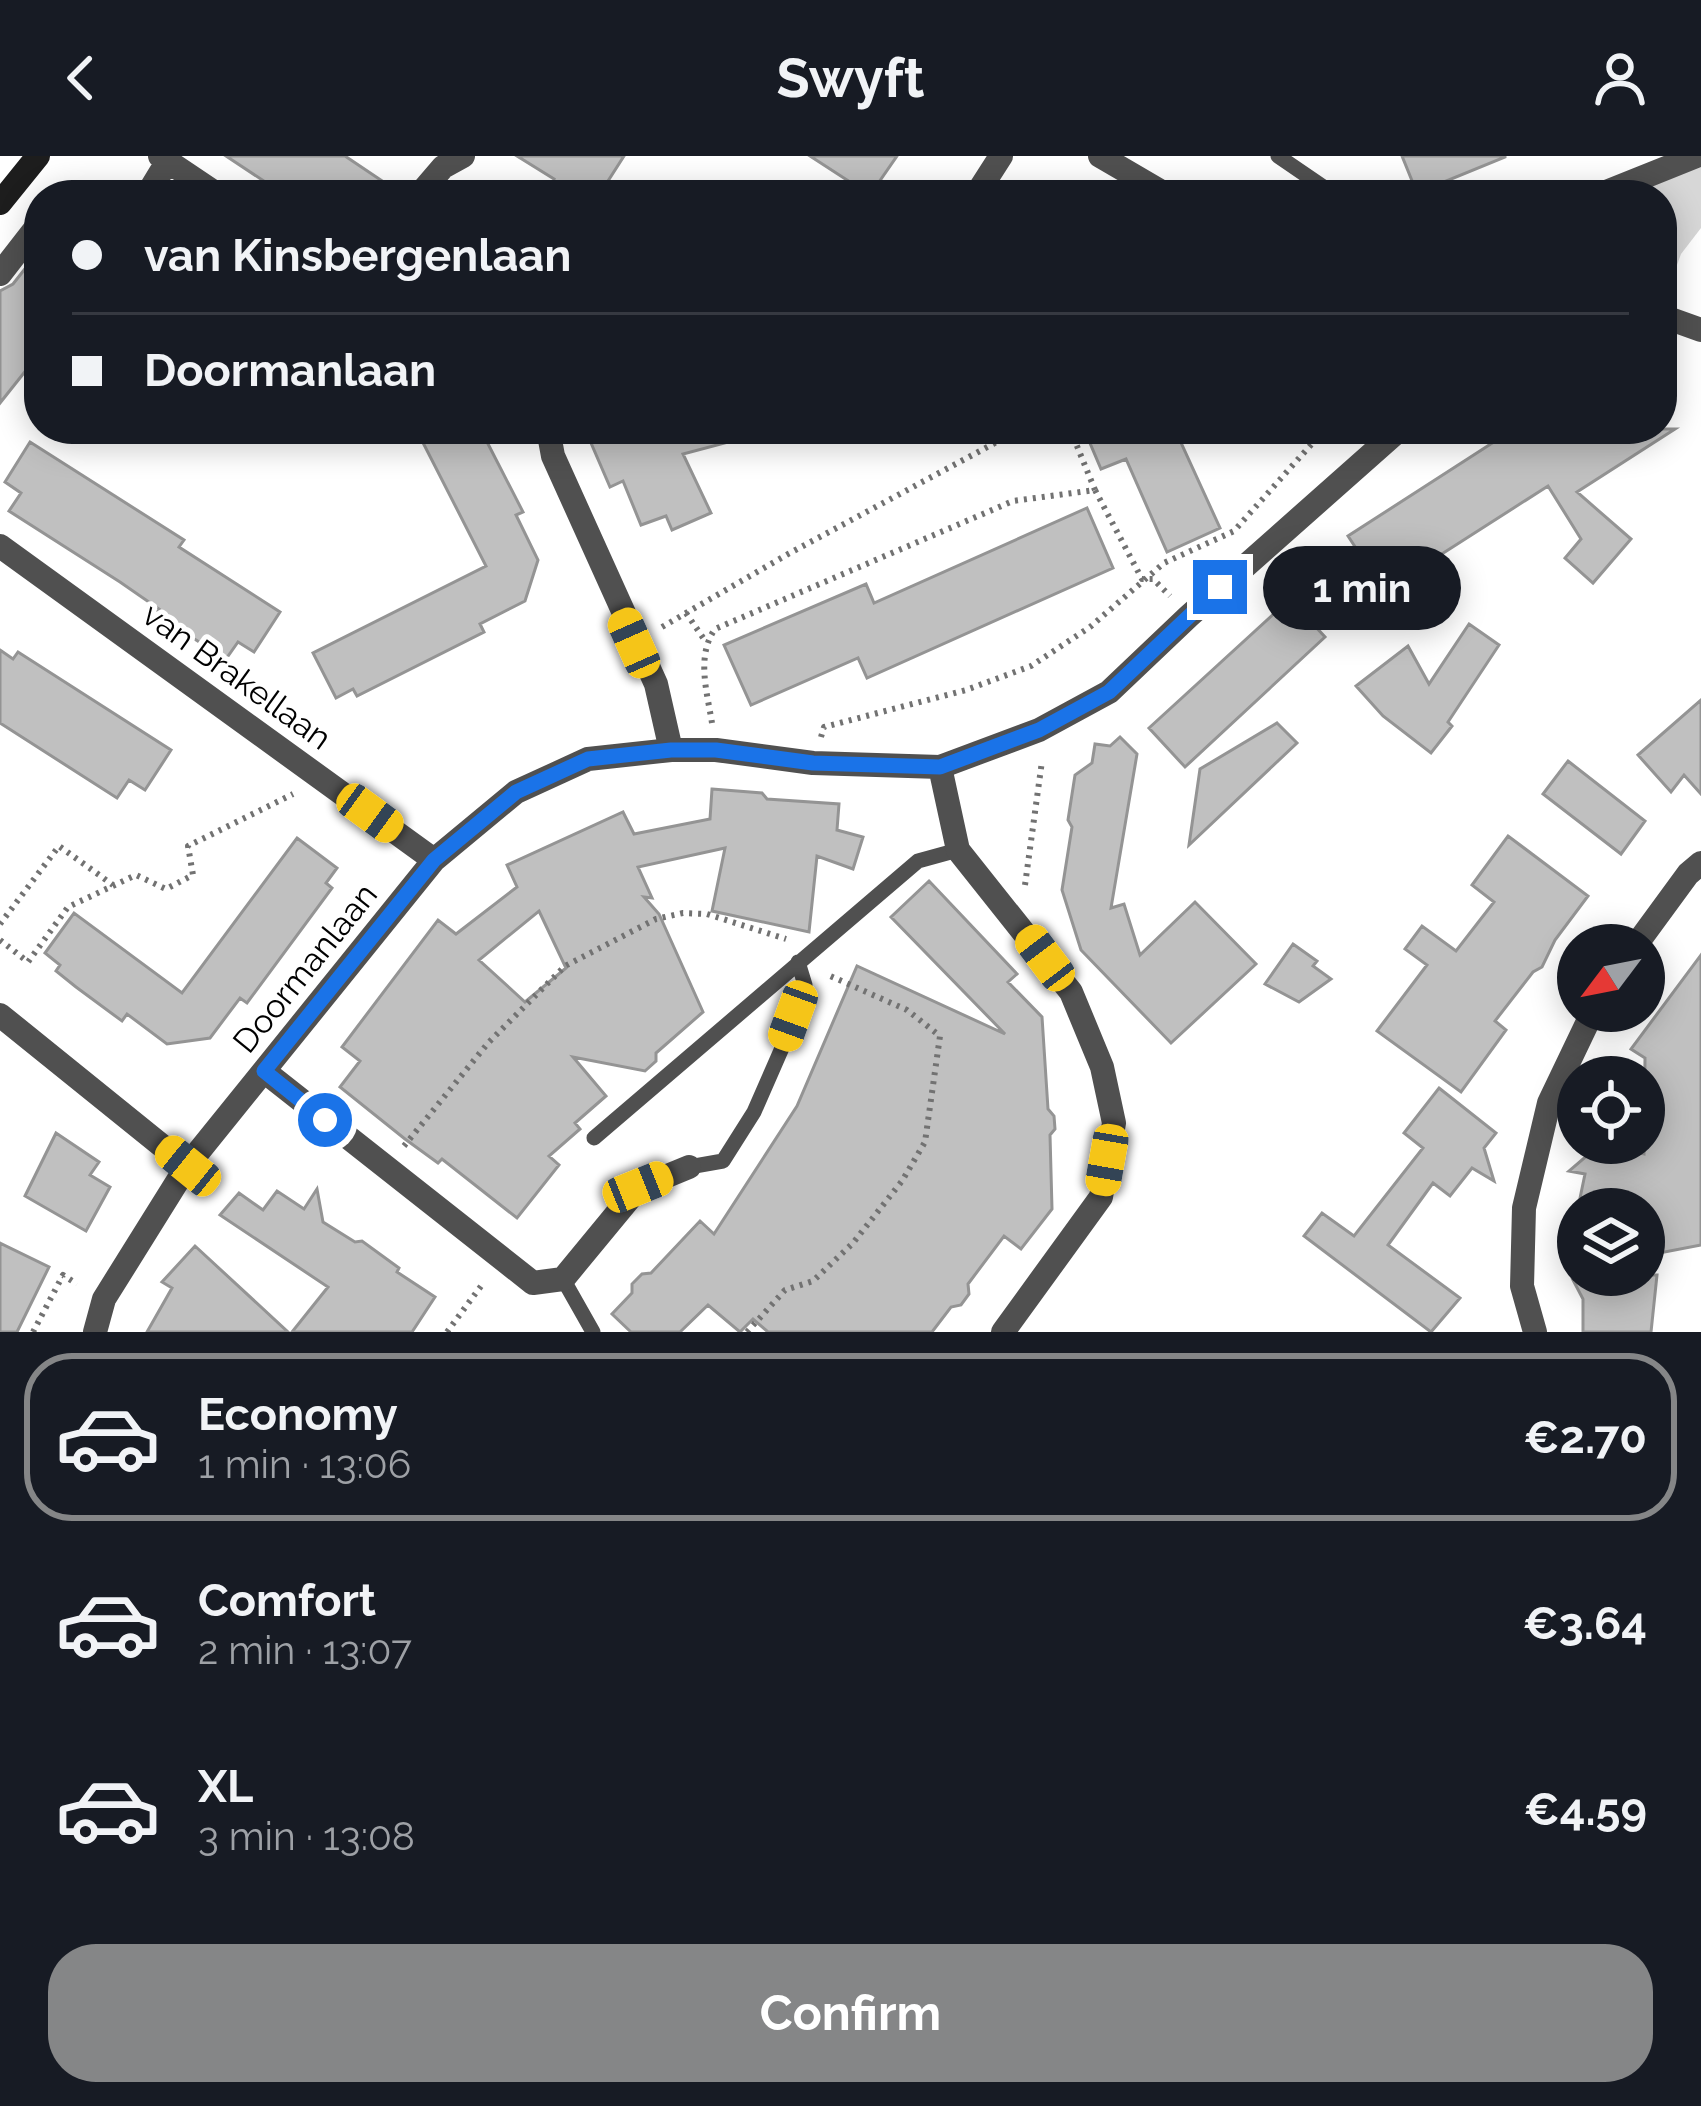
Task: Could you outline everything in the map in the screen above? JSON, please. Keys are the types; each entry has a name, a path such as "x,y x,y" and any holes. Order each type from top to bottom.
{"street":[{"path":"0,202 38,156"},
{"path":"432,180 463,156"},
{"path":"1100,156 1141,180"},
{"path":"1636,180 1696,156"},
{"path":"164,159 196,180"},
{"path":"0,274 24,243"},
{"path":"551,444 634,643 656,684 671,750"},
{"name":"Doormanlaan","path":"95,1332 104,1300 188,1166 434,860 516,792 588,759 671,750 716,750 813,763 940,767 1039,730 1109,692 1383,444"},
{"name":"van Brakellaan","path":"0,546 434,860"},
{"path":"940,767 958,850 1071,992 1102,1067 1114,1123 1101,1196 1003,1332"},
{"path":"1651,924 1701,863"},
{"path":"0,1015 188,1166"},
{"path":"1535,1332 1522,1286 1524,1208 1549,1103 1583,1032"},
{"path":"264,1071 533,1283 562,1279 638,1187 689,1166"}],"lane":[{"path":"1278,156 1313,180"},
{"path":"594,1138 918,861 958,850"},
{"path":"689,1166 723,1161 754,1112 805,985 804,956"},
{"path":"562,1279 593,1332"}],"path":[{"path":"634,643 994,444"},
{"path":"1076,444 1142,579"},
{"path":"813,763 824,727 966,690 1031,666 1090,627 1164,563 1234,531 1312,444"},
{"path":"716,750 704,673 706,642 715,629 837,580 960,520 1013,501 1095,490"},
{"path":"1142,579 1153,579 1189,616"},
{"path":"686,613 706,642"},
{"path":"1019,924 1043,771 1039,730"},
{"path":"0,940 28,962 68,907 136,875 166,889 194,875 188,846 323,779"},
{"path":"0,924 58,846 113,885"},
{"path":"387,1168 534,993 565,966 656,920 683,913 707,914 768,931 804,956 908,1010 940,1036 925,1142 902,1181 853,1243 813,1281 785,1290 747,1332"},
{"path":"448,1332 501,1258"},
{"path":"33,1332 64,1275 104,1300"}],"shaded area":[{"path":"1701,166 1701,228 1677,265 1677,180 1667,180"}],"building":[{"path":"226,156 345,156 381,180 262,180"},
{"path":"517,156 624,156 609,180 554,179"},
{"path":"810,156 897,156 880,180 847,180"},
{"path":"1402,156 1505,156 1449,180 1412,180"},
{"path":"24,270 24,373 0,403 0,291"},
{"path":"33,444 184,540 179,547 280,612 254,652 238,642 226,659 155,614 159,609 120,582 9,511 21,493 5,482"},
{"path":"424,444 488,444 523,512 516,515 538,560 525,601 480,624 484,632 357,696 353,689 336,698 313,653 486,566"},
{"path":"591,444 721,444 683,454 711,513 672,530 666,516 641,525 623,481 610,487"},
{"path":"1090,444 1182,444 1220,528 1167,552 1126,459 1101,469"},
{"path":"1491,444 1652,444 1577,492 1631,539 1593,583 1565,558 1581,539 1548,486 1384,591 1348,536"},
{"path":"1087,508 1113,568 867,678 858,658 751,705 724,645 866,584 874,603"},
{"path":"1290,599 1325,637 1185,767 1149,728"},
{"path":"1469,624 1499,645 1431,753 1383,716 1356,686 1408,646 1429,684"},
{"path":"0,650 13,659 18,652 171,750 145,790 129,780 117,798 0,723"},
{"path":"1701,700 1701,794 1684,775 1671,792 1638,755"},
{"path":"1277,723 1297,743 1189,845 1200,769"},
{"path":"1120,737 1137,754 1111,908 1124,904 1140,955 1195,902 1256,964 1171,1043 1081,950 1062,890 1075,775 1092,763 1095,744 1110,746"},
{"path":"1568,761 1645,821 1621,854 1543,794"},
{"path":"712,789 762,793 767,799 839,804 837,830 863,837 853,869 817,856 809,932 712,911 725,848 638,867 652,898 644,897 659,914 703,1012 656,1053 656,1061 645,1071 573,1057 606,1096 575,1123 580,1129 549,1156 559,1165 517,1218 340,1087 360,1061 342,1047 438,920 456,934 517,887 507,865 623,812 634,834 710,819","holes":["539,911 566,968 525,1002 479,960"]},
{"path":"1508,836 1588,896 1567,924 1557,924 1557,937 1542,967 1495,1021 1506,1030 1461,1092 1377,1031 1427,965 1405,949 1422,926 1456,951 1494,902 1472,885"},
{"path":"297,838 337,868 326,883 332,888 247,1003 240,998 210,1038 167,1044 127,1014 122,1021 56,971 60,965 45,953 74,913 182,993"},
{"path":"929,881 1017,974 1008,982 1042,1017 1048,1109 1055,1129 1050,1135 1052,1209 1021,1249 1004,1236 968,1284 969,1294 961,1305 951,1307 932,1332 768,1332 753,1319 740,1332 708,1305 680,1332 631,1332 612,1314 632,1293 632,1284 642,1274 651,1273 700,1221 714,1234 797,1106 857,966 1005,1034 891,917"},
{"path":"1293,944 1317,961 1313,966 1331,979 1299,1002 1265,984"},
{"path":"1701,955 1701,1245 1665,1252 1665,1188 1582,1188 1585,1174 1569,1171 1577,1164 1665,1164 1665,1056 1642,1056 1631,1049 1644,1032 1665,1032 1665,1003"},
{"path":"1439,1088 1496,1133 1484,1148 1494,1181 1472,1168 1450,1196 1433,1183 1388,1245 1460,1298 1431,1332 1304,1236 1322,1213 1354,1236 1423,1148 1404,1133"},
{"path":"56,1133 99,1162 90,1175 110,1187 86,1231 25,1196"},
{"path":"317,1189 323,1222 355,1242 362,1241 435,1297 412,1332 292,1332 328,1287 220,1215 239,1193 263,1210 277,1191 304,1209"},
{"path":"0,1243 49,1267 17,1332 0,1332"},
{"path":"195,1246 288,1332 147,1332 172,1288 162,1282"},
{"path":"1655,1296 1651,1332 1583,1332 1583,1299"}],"route":[{"path":"325,1120 264,1071 434,860 516,792 588,759 671,750 716,750 813,763 940,767 1039,730 1109,692 1220,587"}]}
